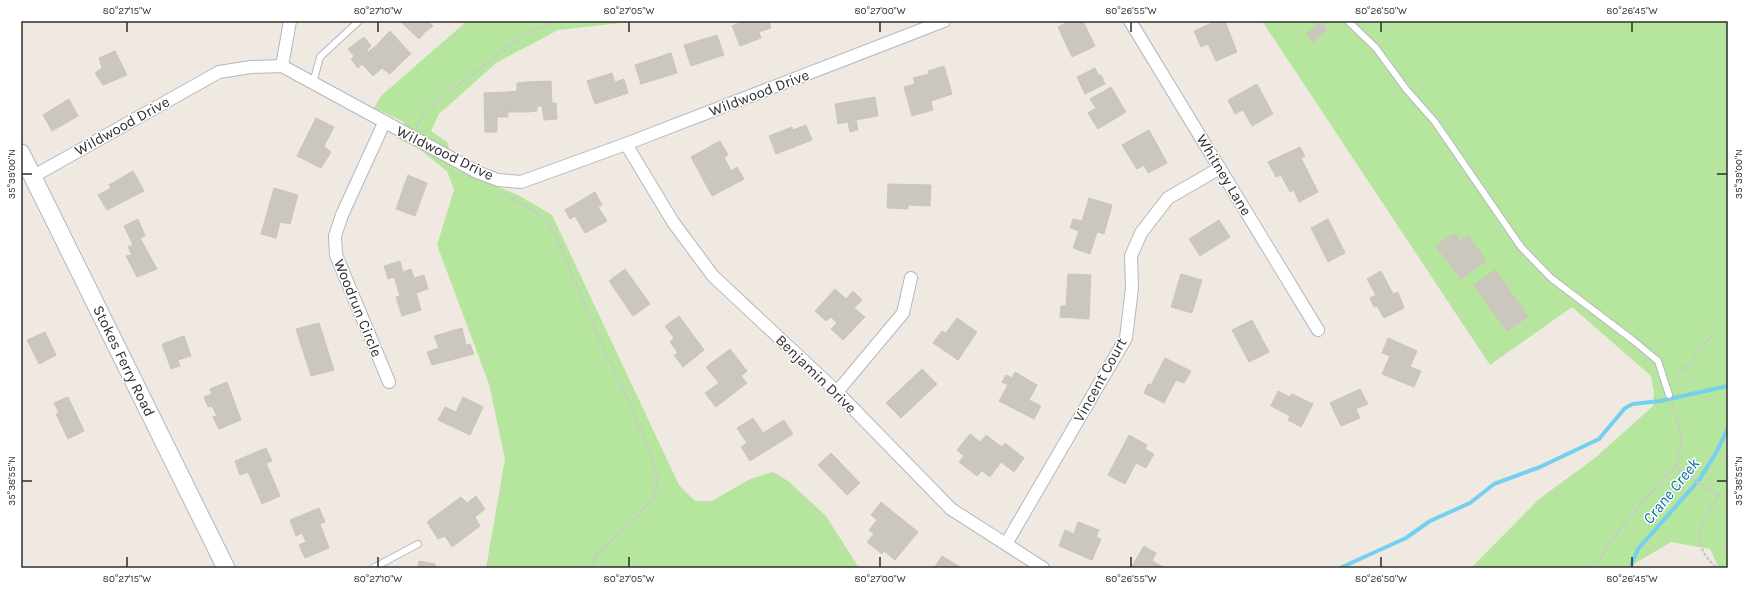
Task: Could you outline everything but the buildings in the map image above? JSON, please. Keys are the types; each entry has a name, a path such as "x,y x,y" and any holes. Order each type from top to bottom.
{"street":[{"path":"282,66 290,21"},
{"name":"Wildwood Drive","path":"32,176 219,72 251,66 282,66 384,123 477,172 498,180 521,182 626,144 944,21"},
{"name":"Whitney Lane","path":"1130,21 1318,330"},
{"name":"Woodrun Circle","path":"384,123 342,215 335,236 336,255 388,382"},
{"name":"Benjamin Drive","path":"626,144 673,222 714,276 837,392 951,509 1043,568"},
{"name":"Stokes Ferry Road","path":"21,153 226,568"},
{"name":"Vincent Court","path":"1006,544 1126,338 1132,288 1131,256 1140,232 1168,198 1220,168"},
{"path":"837,392 903,313 911,278"}],"lane":[{"path":"313,83 320,57 359,21"},
{"path":"1348,21 1376,48 1406,89 1435,122 1521,247 1551,278 1658,361 1670,394"},
{"path":"373,568 418,544"}],"path":[{"path":"416,126 440,99 526,33 551,23 564,21"},
{"path":"499,191 531,209 547,221 558,241 596,332 626,395 651,455 657,478 655,495 638,516 614,537 597,555 590,568"},
{"path":"1670,394 1671,383 1676,374 1692,361 1714,331"},
{"path":"1594,568 1621,527 1661,481 1676,467 1681,448 1681,434 1672,404"},
{"path":"1676,467 1709,490 1719,494 1701,526 1701,548 1707,559 1717,568"}],"green space":[{"path":"467,21 638,21 558,30 496,63 439,114 431,131 447,142 455,169 518,195 552,215 679,485 695,501 712,501 750,479 773,472 788,481 826,516 859,568 486,568 505,459 489,384 437,245 454,190 447,171 419,149 397,138 404,122 374,108 381,96"},
{"path":"1262,21 1728,21 1728,568 1719,568 1710,549 1671,542 1627,568 1471,568 1539,499 1595,458 1653,406 1654,392 1651,376 1572,307 1490,365"}],"waterway":[{"path":"1340,568 1406,538 1430,521 1470,503 1494,484 1540,467 1599,439 1625,408 1633,404 1660,401 1728,386"},
{"name":"Crane Creek","path":"1630,568 1638,549 1699,480 1716,453 1728,428"}]}
